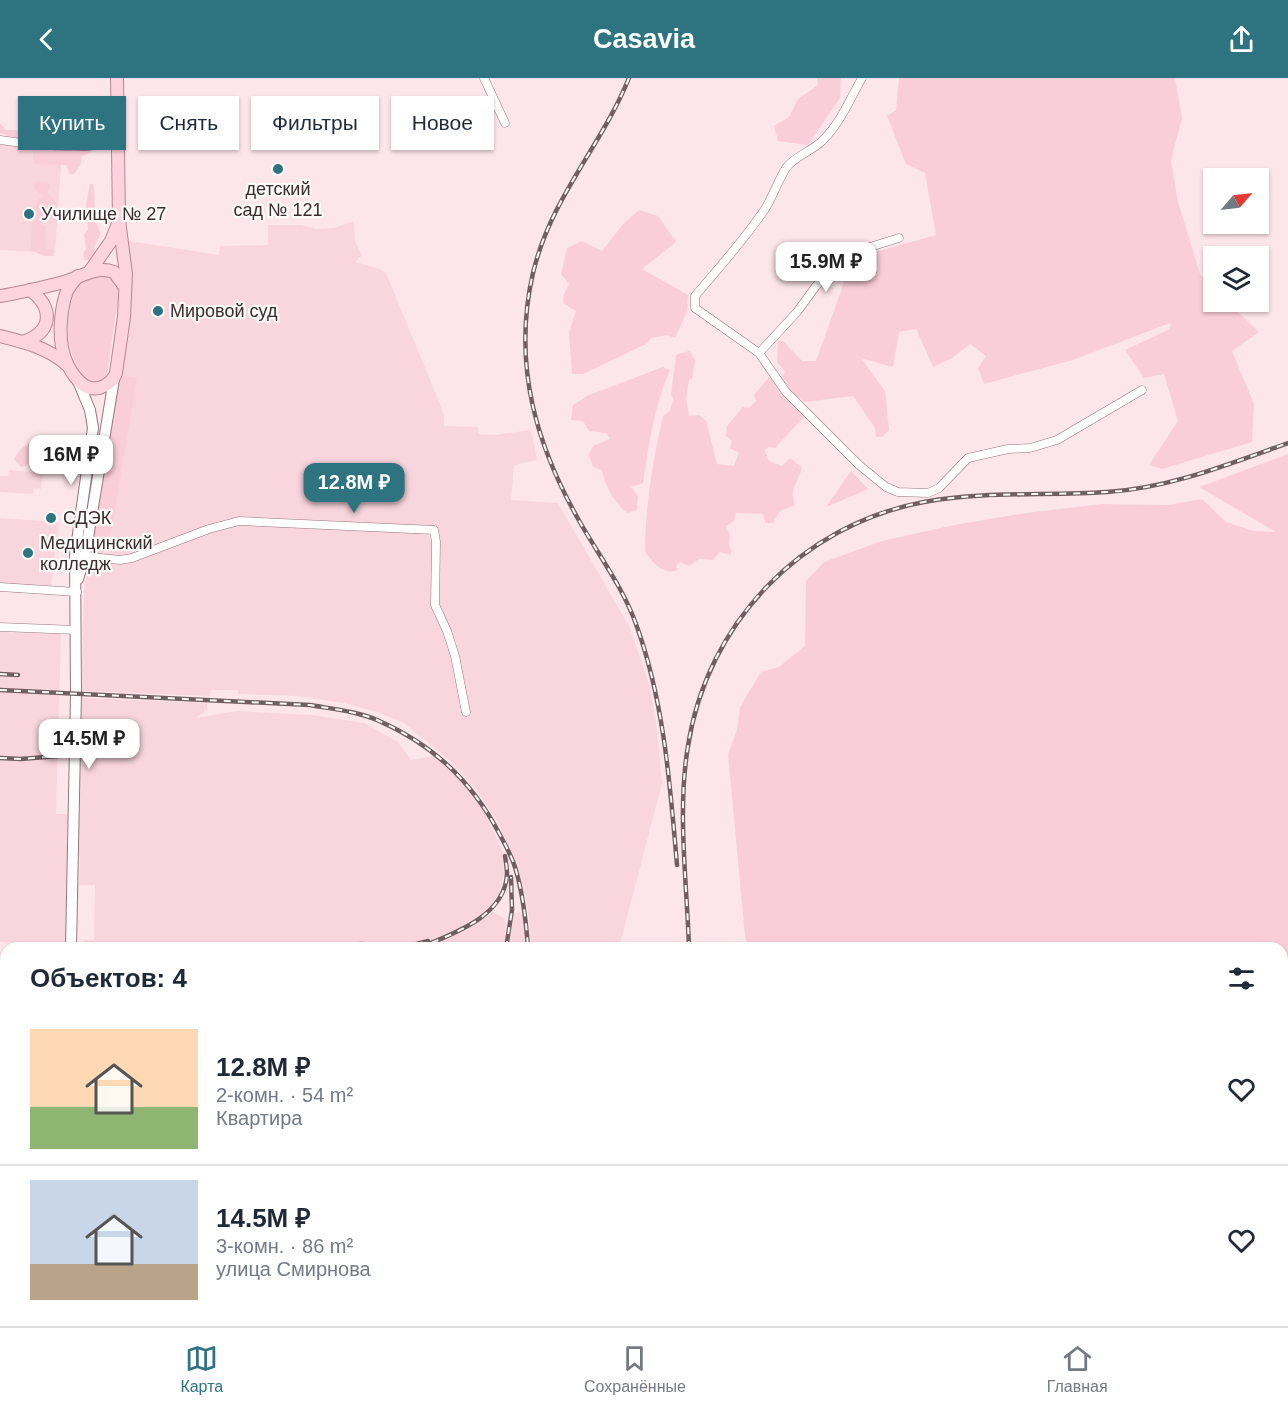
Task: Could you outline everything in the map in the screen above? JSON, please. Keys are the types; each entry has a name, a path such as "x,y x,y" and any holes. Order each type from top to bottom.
{"main road":[{"path":"117,78 117,96"},
{"path":"80,556 122,336 126,274 119,220 118,150"},
{"path":"71,942 77,589 93,428 90,410 62,347 63,319 67,292 111,241 119,220"},
{"path":"0,296 64,282 101,269 114,272 126,288"},
{"path":"23,342 39,335 47,321 43,303 30,290"},
{"path":"0,336 51,353 70,368"},
{"path":"78,381 92,389 106,385 114,379"}],"street":[{"path":"483,78 505,123"},
{"path":"862,78 841,117 825,138 813,149 793,159 786,168 766,208 695,296 695,308 759,353 786,392 860,465 886,487 898,492 928,493 939,488 968,458 1008,449 1037,446 1057,440 1142,390"},
{"path":"0,140 18,142"},
{"path":"759,353 797,312 837,263 870,247 899,238"},
{"path":"80,556 120,560 132,558 208,529 239,521 434,530 436,542 435,605 455,656 466,712"},
{"path":"0,587 77,589"},
{"path":"0,627 76,630"}],"shaded area":[{"path":"817,78 841,78 840,98 808,145 778,141 774,126 789,117 798,99 818,85"},
{"path":"899,78 1175,78 1182,118 1171,160 1178,202 1200,274 1203,277 1203,312 1238,312 1259,332 1232,351 1254,404 1252,442 1162,469 1149,465 1178,421 1164,374 1144,378 1125,350 1170,329 1170,323 1073,360 984,384 978,368 986,356 970,344 952,358 933,367 916,329 899,332 893,367 861,358 885,391 889,430 882,437 876,437 875,428 853,396 805,402 788,390 782,377 785,372 777,362 778,341 783,341 802,361 816,361 850,259 936,235 925,173 906,164 887,116 896,110"},
{"path":"0,123 6,130 16,130 18,139 0,133"},
{"name":"Училище № 27","path":"0,144 18,145 18,150 62,150 55,253 0,250"},
{"path":"33,150 92,150 82,156 81,164 74,174 70,174 66,165 35,164"},
{"path":"38,181 47,182 50,186 47,193 56,205 40,224 45,226 46,249 53,249 54,256 44,256 31,250 32,216 35,203 43,196 35,189 34,184"},
{"path":"90,184 93,184 94,188 95,220 101,234 94,247 95,255 89,260 84,260 83,253 86,249 84,234 88,230 86,204"},
{"path":"639,210 658,216 676,242 642,269 688,295 687,311 675,338 667,335 651,338 648,343 583,374 572,374 569,333 576,311 563,303 569,284 561,274 567,248 582,241 602,251 624,223"},
{"path":"354,221 355,242 362,255 355,262 386,273 440,404 444,426 478,427 478,434 495,435 531,430 537,460 514,465 511,500 558,503 629,626 650,687 662,783 621,942 531,942 528,910 518,865 494,816 465,776 404,723 377,712 344,703 297,696 238,694 238,690 211,690 210,696 82,691 84,589 88,562 120,564 133,562 210,532 240,524 427,533 432,542 431,609 441,610 438,598 439,528 239,517 208,525 131,555 90,552 125,348 130,293 129,241 219,255 220,246 268,245 268,225 301,225 316,229 334,228"},
{"path":"105,272 118,283 118,300 107,373 105,379 96,383 87,381 83,377 74,359 68,336 69,306 73,292 79,284"},
{"path":"689,351 695,360 686,398 689,416 699,415 706,421 717,464 734,466 739,453 730,448 732,441 726,436 727,426 743,407 749,408 756,401 754,395 770,376 804,417 775,448 769,447 765,450 769,461 782,466 790,458 802,467 793,490 795,505 780,511 773,523 766,523 762,514 736,513 734,521 726,526 730,534 729,546 732,551 730,555 720,552 713,560 699,559 689,566 680,562 676,565 678,570 668,571 659,567 645,552 648,501 663,416 670,411 673,399 671,395 676,355"},
{"path":"663,367 670,370 656,411 643,483 631,487 638,496 637,510 627,513 611,493 602,470 593,467 589,454 593,446 610,439 606,433 589,431 583,421 571,420 573,405 589,395"},
{"path":"120,375 137,378 109,545 102,554 90,552"},
{"path":"42,437 74,442 78,447 77,458 59,462 32,461 21,467 14,459 16,455 25,445"},
{"path":"1288,454 1288,942 747,942 728,754 737,730 740,707 761,672 779,667 805,646 806,581 824,562 882,541 954,525 1102,504 1168,505 1202,499 1226,522 1254,531 1276,532 1199,487"},
{"path":"9,470 43,473 41,489 34,488 33,494 0,492 0,476 8,476"},
{"path":"851,471 868,489 826,507"},
{"name":"Медицинский колледж","path":"0,518 59,522 51,587 0,583"},
{"path":"0,632 61,634 56,814 68,814 66,942 0,942"},
{"path":"82,698 207,703 207,710 195,718 237,711 311,715 364,723 398,742 411,760 433,756 476,798 503,853 504,874 499,894 492,904 479,916 462,926 465,931 493,912 506,919 504,942 84,942 84,940 94,940 95,885 79,885 80,857 77,856"},
{"path":"513,913 523,913 525,942 509,942"}],"railway":[{"path":"629,78 605,127 564,196 541,246 527,307 525,340 527,372 540,434 565,495 625,598 646,653 664,743 677,865"},
{"path":"689,942 683,796 688,746 699,701 716,659 739,621 767,586 800,557 838,533 879,514 924,502 969,496 1130,490 1199,474 1288,443"},
{"path":"0,674 18,675"},
{"path":"0,690 310,705 361,714 377,720 415,740 432,752 463,780 476,796 506,845 515,867 524,907 527,942"},
{"path":"0,758 58,756"},
{"path":"434,942 475,922 497,902 504,889 507,874 505,856"},
{"path":"507,942 512,910 511,877"}],"place":[{"name":"детский сад № 121","path":"278,169"},
{"name":"Училище № 27","path":"29,214"},
{"name":"Мировой суд","path":"158,311"},
{"name":"СДЭК","path":"51,518"},
{"name":"Медицинский колледж","path":"28,553"}]}
